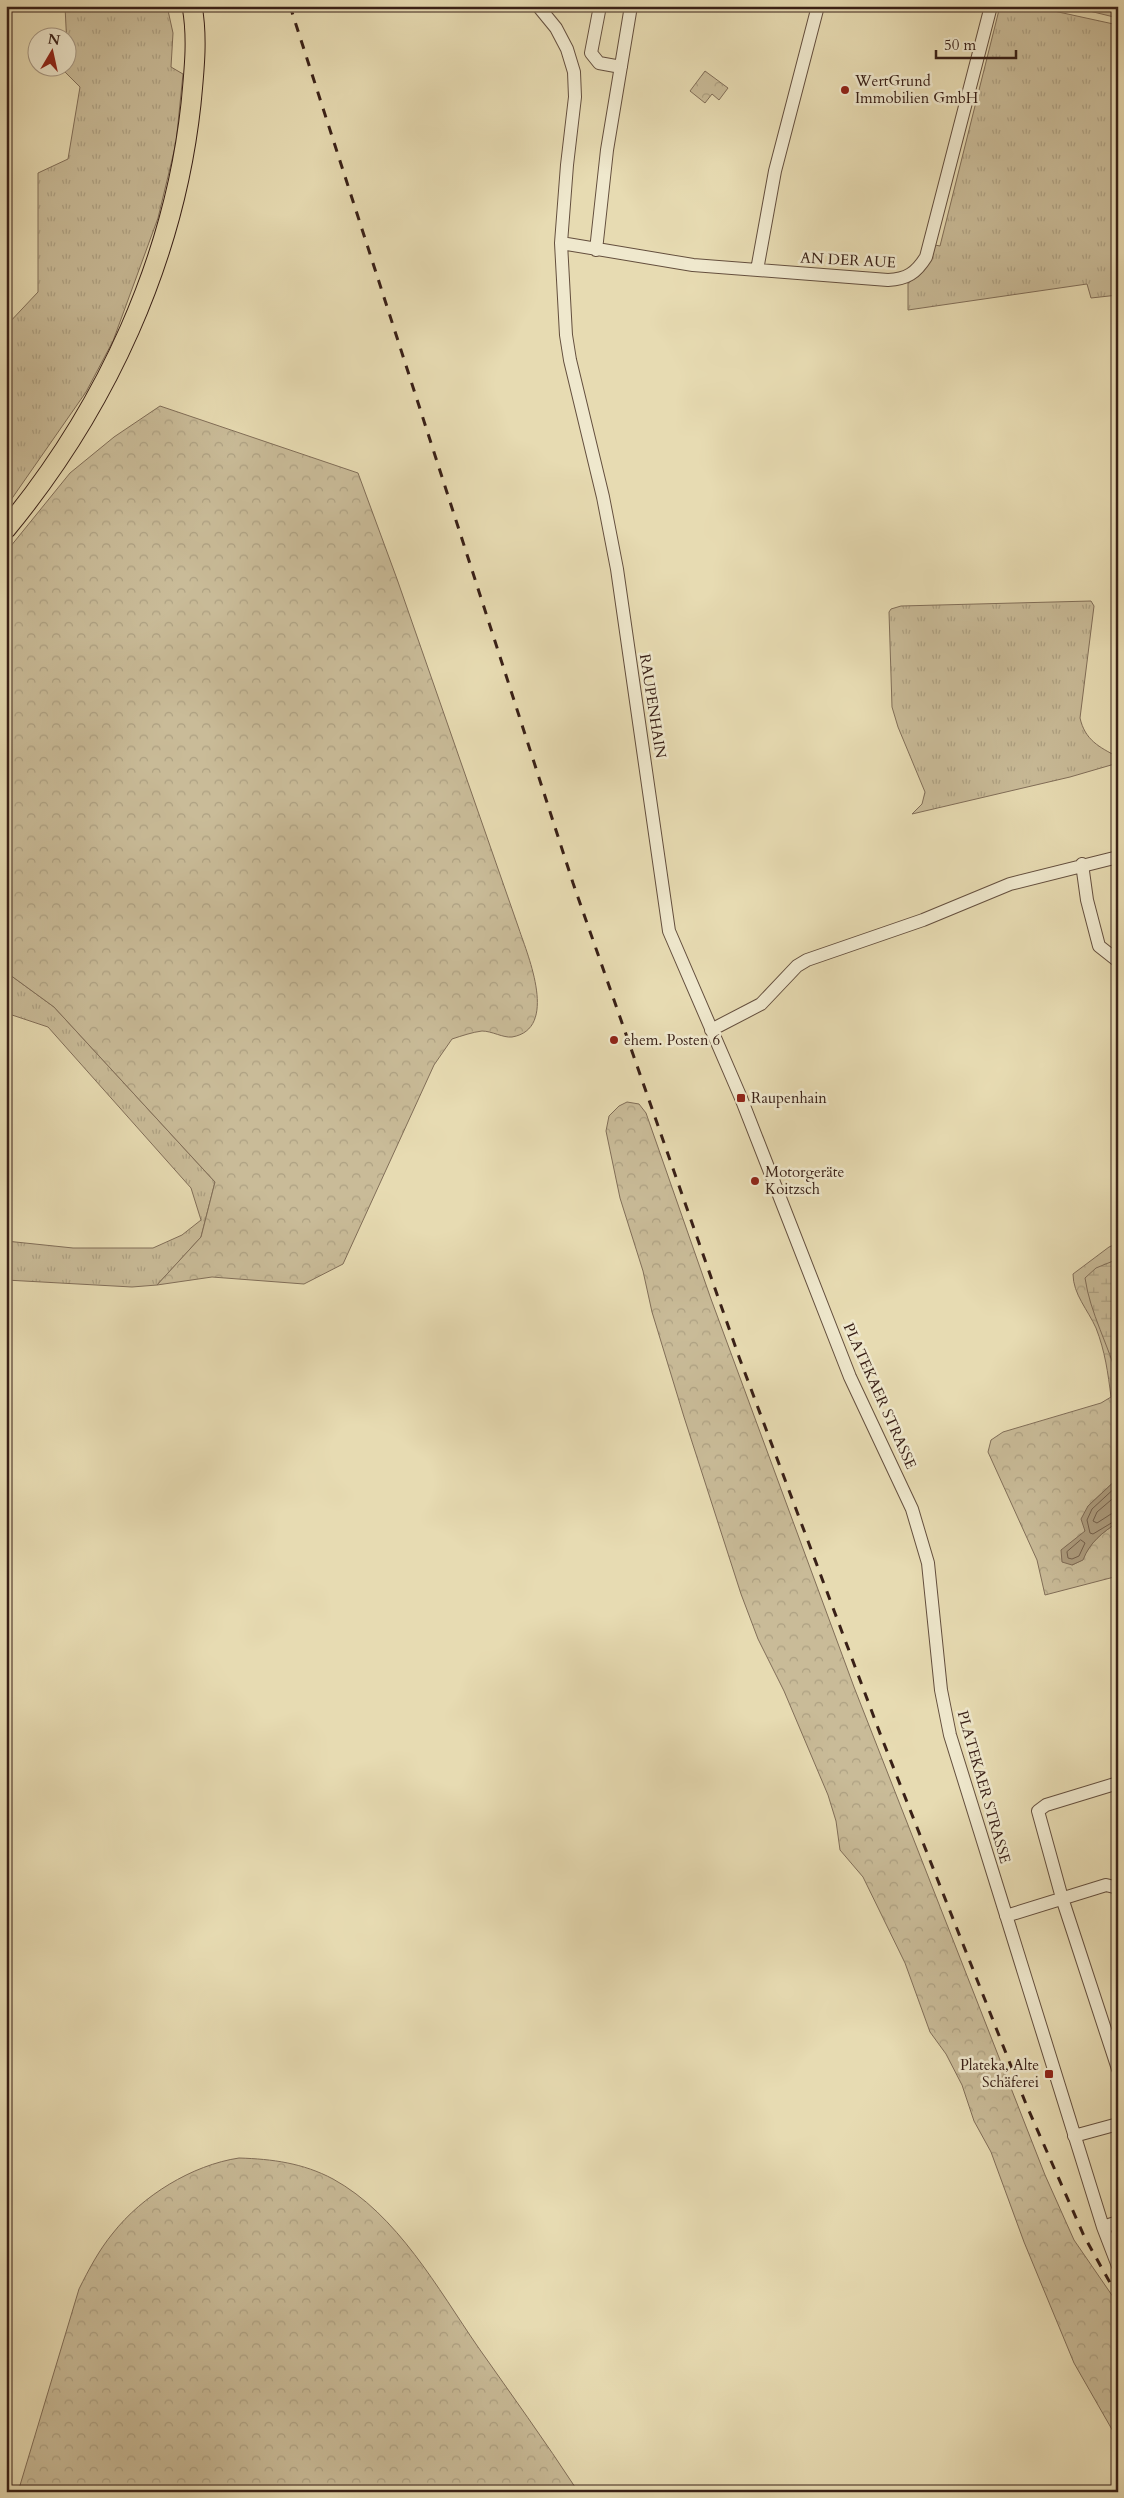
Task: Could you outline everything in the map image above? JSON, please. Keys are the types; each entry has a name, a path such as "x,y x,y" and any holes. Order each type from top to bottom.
{"main road":[{"path":"6,529 43,483 83,422 131,329 157,257 177,184 186,141 194,74 196,25 192,6"}],"street":[{"name":"RAUPENHAIN","path":"538,6 556,28 567,49 574,72 575,97 565,183 561,243 564,309 570,360 617,569 669,931 741,1098 795,1234"},
{"path":"600,6 591,53 599,64 620,67"},
{"path":"596,250 606,150 631,6"},
{"path":"757,270 774,171 818,6"},
{"name":"AN DER AUE","path":"561,243 693,265 888,280 904,279 918,270 926,257 991,6"},
{"path":"711,1030 761,1004 797,966 807,960 923,920 1010,884 1082,864 1118,857"},
{"path":"1082,864 1087,900 1099,946 1118,961"},
{"name":"PLATEKAER STRASSE","path":"795,1234 850,1377 903,1486 924,1547 932,1591 944,1712 970,1806 1103,2227 1118,2266"},
{"path":"1118,1783 1046,1805 1038,1811 1062,1898 1118,2069"},
{"path":"1006,1916 1062,1898 1112,1887 1118,1877"},
{"path":"1074,2136 1118,2124"},
{"path":"1103,2227 1118,2222"}],"green space":[{"path":"65,6 167,6 173,33 171,67 183,74 176,143 158,218 113,341 86,392 6,507 6,326 38,292 38,173 68,159 80,87 71,78 78,78 78,28 66,28"},
{"path":"1000,6 1031,6 1118,25 1118,295 1091,298 1087,284 908,310 908,283 921,274 935,245 940,246"},
{"path":"1069,6 1118,6 1118,18"},
{"path":"705,71 728,88 719,100 712,94 705,103 690,91"},
{"path":"160,406 358,473 397,579 523,941 536,990 537,1006 534,1021 526,1031 509,1037 482,1031 452,1039 434,1065 343,1264 304,1284 212,1277 157,1285 201,1237 215,1182 54,1007 6,972 6,552 70,473 114,437"},
{"path":"1091,601 1094,606 1080,718 1082,726 1089,737 1099,746 1118,757 1118,763 1070,777 912,814 922,804 925,792 898,727 892,707 889,612 891,609 901,606"},
{"path":"6,972 54,1007 215,1182 201,1237 157,1285 132,1287 6,1280 6,1241 73,1248 153,1248 182,1235 201,1220 191,1188 48,1027 6,1013"},
{"path":"627,1102 639,1104 646,1113 711,1299 854,1687 1045,2175 1074,2240 1118,2304 1118,2440 1074,2363 1024,2242 991,2152 974,2121 962,2085 946,2054 930,2032 905,1963 863,1877 840,1850 836,1821 828,1795 784,1691 758,1639 741,1594 684,1417 652,1312 643,1271 620,1198 606,1131 609,1116 619,1106"},
{"path":"1118,1243 1118,1478 1088,1506 1085,1531 1072,1565 1082,1560 1097,1538 1118,1522 1118,1576 1045,1595 1037,1560 988,1452 991,1440 1003,1432 1101,1403 1111,1397 1102,1345 1093,1321 1075,1288 1073,1274 1109,1247"},
{"path":"1118,1259 1118,1380 1095,1317 1085,1278 1096,1268"},
{"path":"239,2158 263,2159 310,2169 333,2179 356,2194 377,2212 414,2254 577,2490 575,2492 18,2492 79,2289 103,2246 125,2219 169,2184 204,2167"}],"water":[{"path":"1118,1478 1118,1522 1097,1538 1083,1560 1072,1565 1062,1562 1061,1550 1085,1531 1081,1519 1088,1506"}],"railway":[{"path":"290,6 573,883 739,1357 881,1736 1026,2104 1084,2236 1118,2297"}],"place":[{"name":"WertGrund Immobilien GmbH","path":"845,90"},
{"name":"ehem. Posten 6","path":"614,1040"},
{"name":"Raupenhain","path":"741,1098"},
{"name":"Motorgeräte Koitzsch","path":"755,1181"},
{"name":"Plateka, Alte Schäferei","path":"1049,2074"}]}
